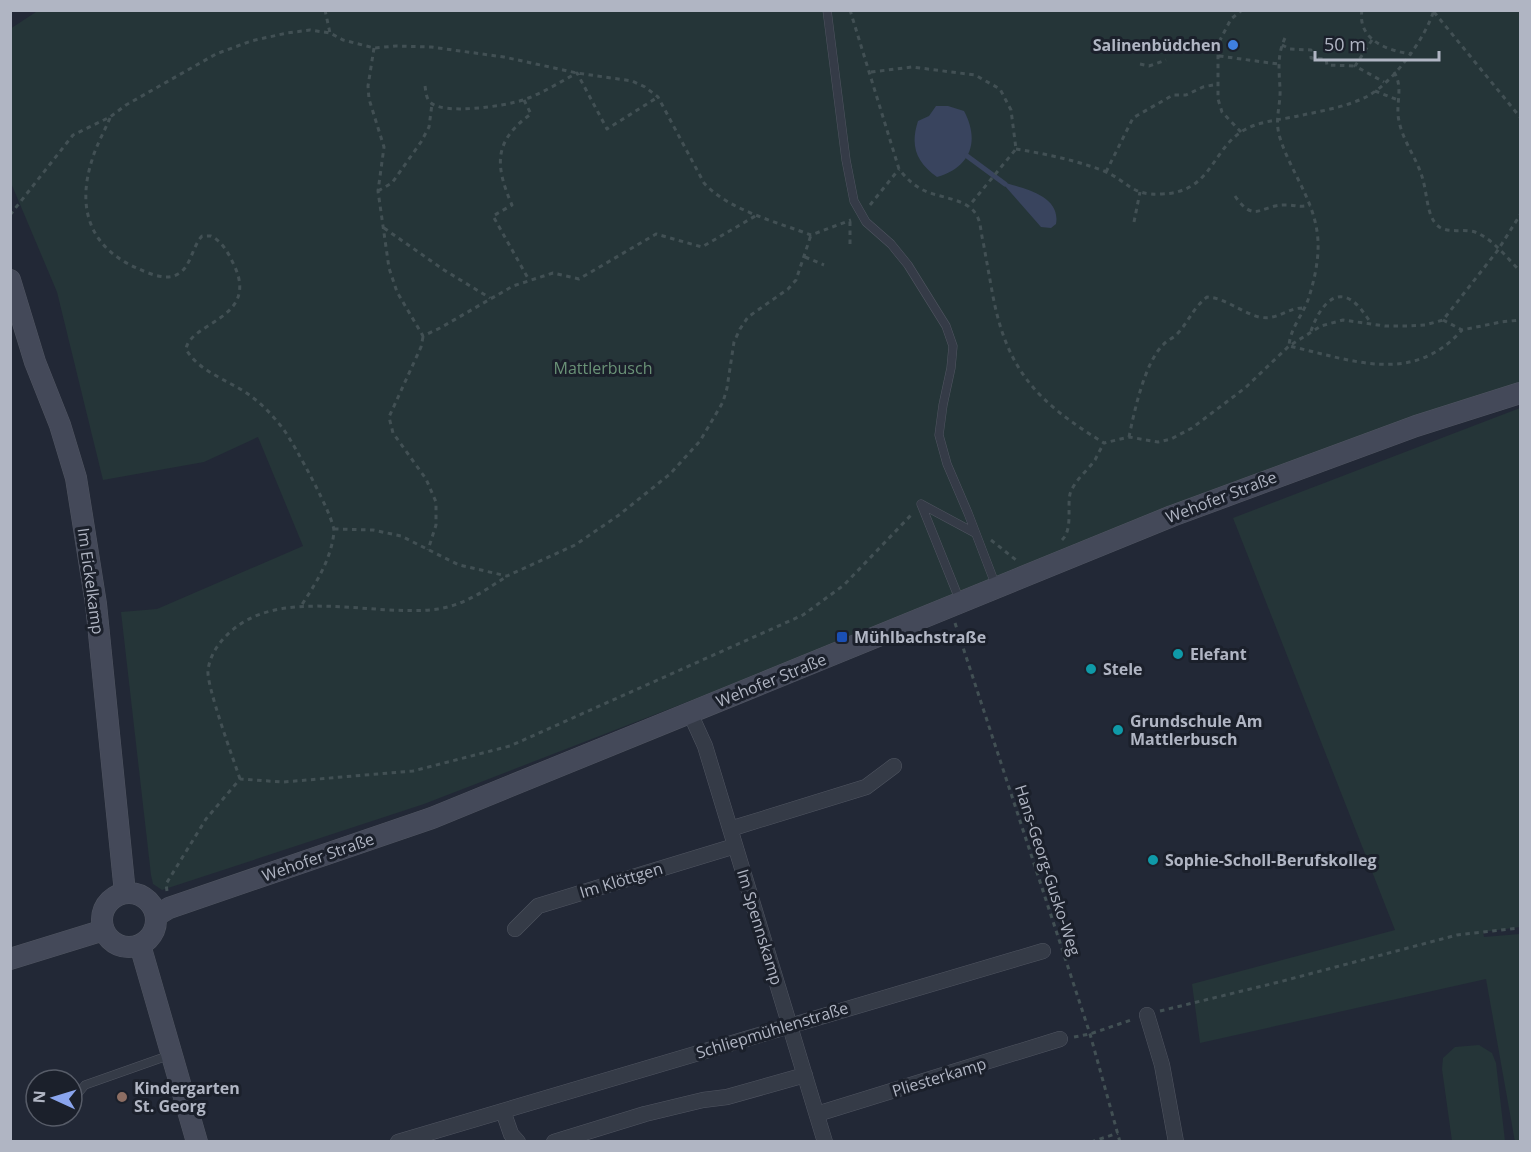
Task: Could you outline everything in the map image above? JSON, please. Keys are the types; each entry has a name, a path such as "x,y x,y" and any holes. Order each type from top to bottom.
{"street":[{"name":"Im Eickelkamp","path":"10,280 35,362 60,425 76,478 96,604 125,893"},
{"name":"Wehofer Straße","path":"163,912 432,818 996,587 1022,564 1172,516 1416,426 1521,393"},
{"name":"Im Spennskamp","path":"690,713 705,746 825,1142"},
{"path":"730,829 866,787 894,766"},
{"name":"Im Klöttgen","path":"515,929 538,906 735,846"},
{"path":"136,893 163,912 153,933 140,945 132,947 118,945 107,936 104,930 103,914 106,906 117,895 136,893"},
{"path":"10,959 104,930"},
{"path":"140,945 197,1142"},
{"name":"Schliepmühlenstraße","path":"398,1142 1043,951"},
{"path":"1147,1015 1162,1065 1176,1142"},
{"name":"Pliesterkamp","path":"817,1114 1060,1039"},
{"path":"554,1142 645,1114 703,1100 727,1097 804,1075"},
{"path":"503,1111 511,1134 518,1142"}],"lane":[{"path":"827,10 851,188 860,214 891,244 908,265 946,326 953,346 939,435 947,464 996,587"},
{"path":"921,504 975,532"},
{"path":"921,504 955,604"},
{"path":"84,1086 171,1055"}],"path":[{"path":"325,10 330,33"},
{"path":"850,10 871,72 899,170 922,190 969,206 978,218 993,300 1014,362 1024,379 1040,396 1077,426 1104,443 1129,437 1158,442 1171,439 1192,428 1245,388 1289,346 1320,326 1343,320 1408,326 1425,325 1443,320 1498,249 1521,215"},
{"path":"1241,132 1222,112 1218,99 1218,44 1231,19 1242,10"},
{"path":"1362,10 1360,19 1362,28 1378,45 1397,52 1412,54"},
{"path":"1016,149 1062,156 1106,172 1116,177 1124,185 1140,192 1163,194 1177,192 1205,176 1228,145 1241,132 1265,122 1359,100 1375,91 1412,54 1434,11 1521,117"},
{"path":"10,215 73,135 110,117 126,105 216,54 242,44 310,30 330,33 343,40 374,48 431,47 504,57 577,73 632,81 658,97 704,183 714,193 811,235 850,221 860,214 899,170"},
{"path":"1285,38 1278,64 1280,99 1276,120 1280,138 1310,205 1318,241 1313,279 1304,308 1289,336 1289,346"},
{"path":"1355,66 1373,40"},
{"path":"1282,45 1311,50 1311,58 1326,59 1326,65 1355,66 1384,82"},
{"path":"374,48 368,86 369,99 384,147 378,191 392,282 423,336 421,347 389,417 393,433 426,479 436,502 436,525 428,550"},
{"path":"1219,56 1278,64"},
{"path":"1140,64 1149,66 1166,60"},
{"path":"871,72 912,67 923,68 975,75 1000,89 1011,110 1016,149 969,206"},
{"path":"1394,72 1399,80 1399,122 1418,163 1431,216 1436,225 1442,229 1482,235 1521,271"},
{"path":"577,73 607,129 658,97"},
{"path":"425,86 427,98 432,104 451,110 463,110 524,100 577,73"},
{"path":"1106,172 1133,118 1173,95 1186,95 1203,87 1218,84"},
{"path":"1375,91 1398,100"},
{"path":"524,100 531,114 517,124 505,139 499,156 505,188 512,205 493,216 529,281"},
{"path":"378,191 392,183 421,142 429,127 432,104"},
{"path":"110,117 92,158 86,190 86,208 91,227 98,240 124,262 140,270 169,278 182,272 202,236 211,236 220,243 237,271 238,295 230,310 190,339 186,349 188,354 211,372 250,395 274,418 300,458 334,529 325,568 301,606"},
{"path":"1134,222 1140,192"},
{"path":"1235,196 1243,207 1252,212 1287,205 1298,208 1310,205"},
{"path":"423,336 513,286 553,273 579,279 656,234 702,247 758,214"},
{"path":"850,221 850,244"},
{"path":"383,227 489,298"},
{"path":"240,779 207,672 216,647 236,626 270,610 301,606 439,609 472,597 507,576 552,557 596,531 670,474 700,441 723,402 734,342 740,329 748,317 788,289 796,280 811,235"},
{"path":"805,257 824,265"},
{"path":"1129,437 1140,392 1154,358 1162,345 1178,334 1198,304 1207,297 1219,297 1241,310 1268,318 1281,316 1297,308 1304,308"},
{"path":"1311,332 1319,310 1336,297 1346,297 1355,303 1372,324"},
{"path":"1443,320 1462,330"},
{"path":"1289,346 1370,365 1395,366 1415,361 1434,352 1452,342 1462,330 1521,320"},
{"path":"1059,543 1066,536 1072,488 1104,443"},
{"path":"240,779 283,782 413,771 510,746 803,615 844,585 921,504"},
{"path":"334,529 384,532 413,541 459,565 507,576"},
{"path":"975,532 995,542 1022,564"},
{"name":"Hans-Georg-Gusko-Weg","path":"955,604 1090,1035 1120,1142"},
{"path":"163,912 165,884 206,819 240,779"},
{"path":"1090,1035 1147,1015 1457,935 1521,928"},
{"path":"1091,1142 1118,1134"}],"green space":[{"name":"Mattlerbusch","path":"39,10 1520,11 1520,389 1059,558 424,804 162,890 153,884 151,875 121,612 157,609 303,546 258,437 204,462 103,480 57,292 11,183 10,29"},
{"path":"1520,408 1520,927 1483,932 1484,937 1520,934 1520,1141 1515,1142 1486,979 1200,1043 1192,984 1395,930 1233,518"},
{"path":"1479,1045 1492,1053 1496,1063 1505,1141 1452,1141 1442,1069 1443,1058 1455,1047"}],"water":[{"path":"936,106 948,106 964,111 971,133 969,152 965,160 949,173 937,177 924,165 915,146 918,121 929,116"},
{"path":"1006,183 1032,191 1048,200 1056,214 1056,224 1051,228 1041,227 1005,186"}],"waterway":[{"path":"967,156 1005,184"}],"place":[{"name":"Salinenbüdchen","path":"1233,45"},
{"name":"Mühlbachstraße","path":"842,637"},
{"name":"Elefant","path":"1178,654"},
{"name":"Stele","path":"1091,669"},
{"name":"Grundschule Am Mattlerbusch","path":"1118,730"},
{"name":"Sophie-Scholl-Berufskolleg","path":"1153,860"},
{"name":"Kindergarten St. Georg","path":"122,1097"}]}
